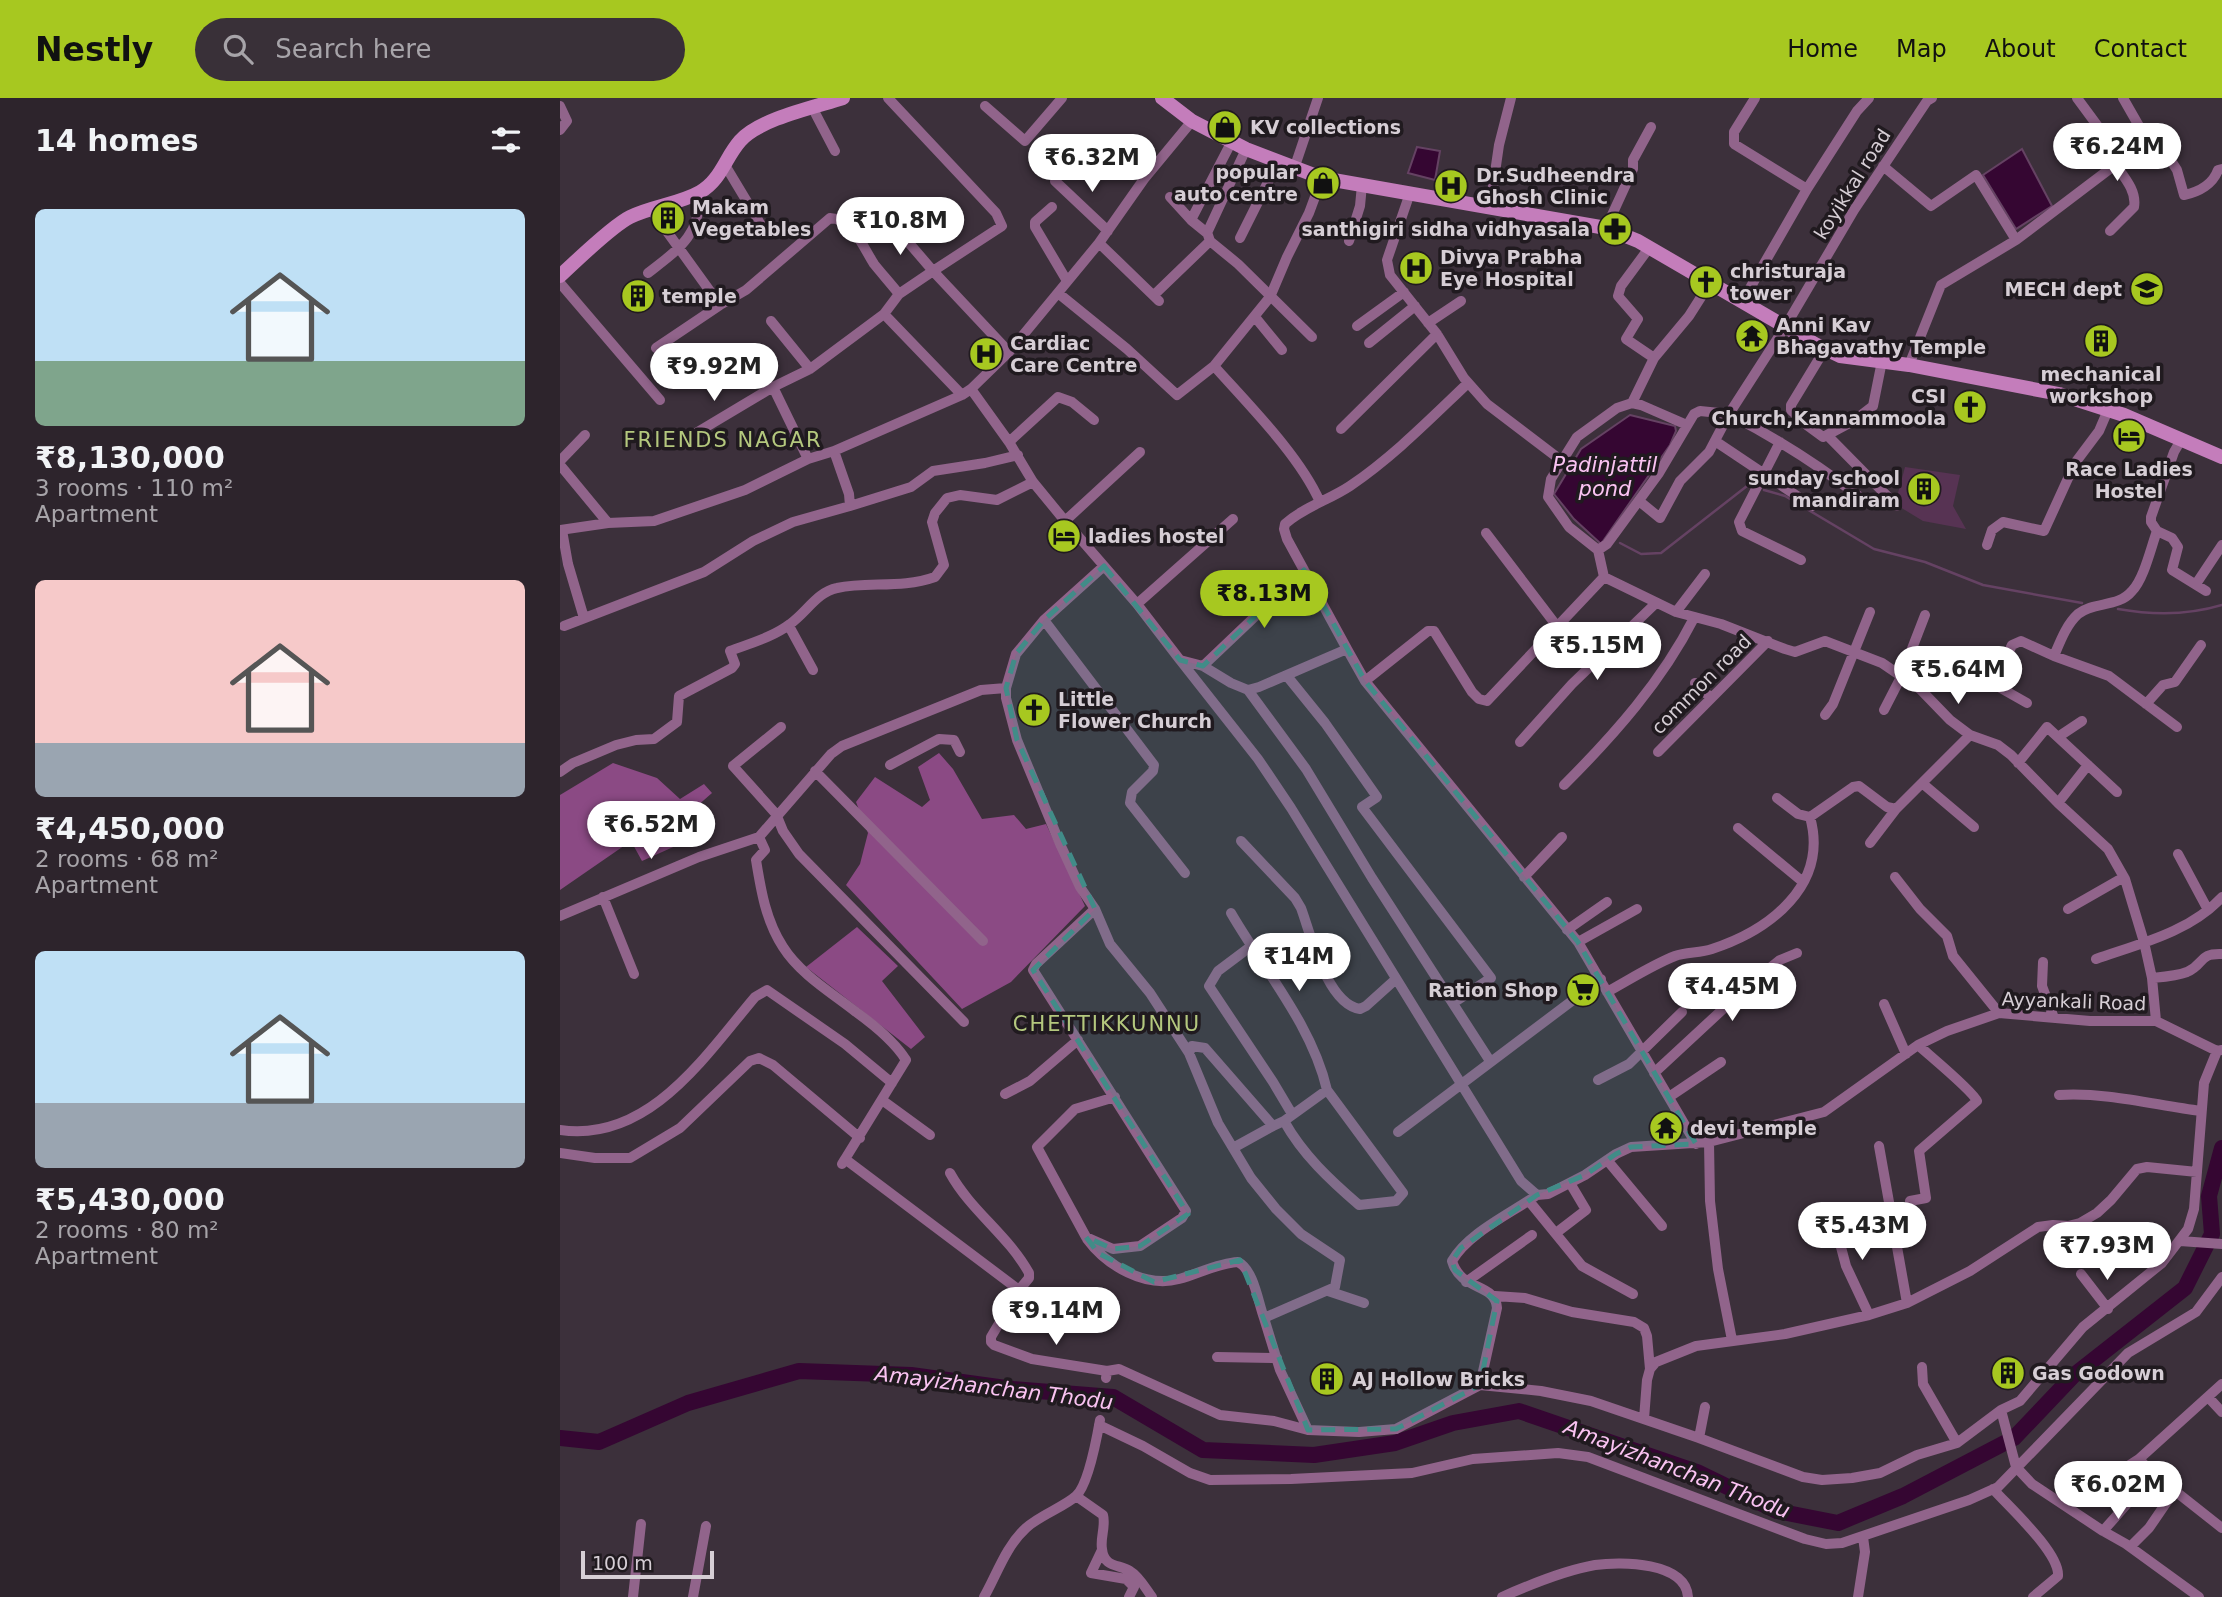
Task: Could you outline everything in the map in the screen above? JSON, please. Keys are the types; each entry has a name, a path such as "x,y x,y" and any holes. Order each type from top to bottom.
{"main road":[{"path":"561,273 626,219 699,192 716,178 746,135 788,115 843,98"},
{"path":"1163,98 1192,121 1246,149 1322,178 1606,228 1649,248 1840,356 1909,365 2059,394 2108,410 2222,457"}],"street":[{"path":"696,433 773,387 810,369 884,314 900,294 1002,226 991,207 888,98"},
{"path":"985,106 1025,141 1062,98"},
{"path":"1295,166 1318,98"},
{"path":"1490,207 1499,145 1511,98"},
{"path":"1755,98 1734,132 1734,144 1807,189"},
{"path":"1742,302 1807,189 1857,111 1869,98"},
{"name":"koyikkal road","path":"1639,501 1660,518 1681,481 1709,452 1729,414 1785,327 1854,210 1931,98"},
{"path":"2077,98 2119,162 2136,202 2110,231"},
{"path":"2123,98 2156,157 2168,156 2177,170 2184,195 2193,193 2215,180 2218,170 2222,169"},
{"path":"560,106 567,121 560,130"},
{"path":"813,107 835,151"},
{"path":"584,618 561,530 608,523 654,521 746,490 808,459 834,451 967,392 1009,352 1100,243 1144,179 1192,121"},
{"path":"1606,228 1633,169 1633,160 1651,127"},
{"path":"1909,365 1941,285 2016,240 2140,146 2143,137"},
{"path":"1191,220 1232,141"},
{"path":"1100,243 1157,298 1209,237 1246,149"},
{"path":"1240,238 1279,160"},
{"path":"725,165 761,225"},
{"path":"1883,166 1931,206 1976,175 2016,240"},
{"path":"1058,293 1127,349 1177,395 1214,366 1270,297 1309,213 1322,178"},
{"path":"1055,181 1108,231"},
{"path":"1349,241 1360,206 1362,185"},
{"path":"648,273 679,249 698,220 701,211 699,192"},
{"path":"1410,193 1387,260 1390,275 1437,334 1468,383 1487,404 1562,461"},
{"path":"1170,197 1311,337"},
{"path":"1052,207 1039,216 1035,228 1066,281"},
{"path":"650,208 720,305"},
{"path":"656,348 746,290 830,218 836,218 853,230 875,265 900,294"},
{"path":"891,222 1009,352"},
{"path":"1649,248 1621,286 1618,296 1638,319 1626,339 1654,358"},
{"path":"561,273 660,400"},
{"path":"1632,403 1654,358 1689,316 1710,283"},
{"path":"1357,326 1404,292"},
{"path":"1428,323 1461,301"},
{"path":"1369,343 1415,306"},
{"path":"884,314 967,392 1009,442 1033,482 1137,604 1258,759 1556,1233 1582,1266 1633,1294"},
{"path":"1255,317 1282,351"},
{"path":"771,321 810,369"},
{"path":"1341,429 1437,334"},
{"path":"1825,349 1791,405 1791,410 1823,437 1855,420 1873,406 1882,361"},
{"path":"1214,366 1270,430 1312,484 1320,502"},
{"path":"1468,383 1397,450 1349,486 1290,519 1284,529 1365,681 1578,942 1696,1144"},
{"path":"773,387 808,459"},
{"path":"1009,442 1058,397 1072,402 1094,420"},
{"path":"1604,577 1598,550 1570,527 1548,497 1551,479 1577,438 1617,408 1632,403 1641,405 1688,425"},
{"path":"1987,545 1992,530 2003,522 2044,531 2075,463 2099,431 2108,410"},
{"path":"1598,550 1607,544 1639,501 1694,414 1700,411 1729,414 1780,442 1861,498"},
{"path":"585,435 560,463 608,523"},
{"path":"1827,435 1897,506"},
{"path":"2181,440 2174,452 2151,522 2157,531 2172,538 2178,547 2172,570 2206,591"},
{"path":"1715,441 1812,506"},
{"path":"1780,442 1739,522 1739,527 1742,531 1801,560"},
{"path":"834,451 849,494 850,506"},
{"path":"1065,521 1140,452"},
{"path":"564,626 704,572 753,541 793,522 911,487 933,471 1018,455"},
{"path":"560,772 573,763 615,746 636,740 654,739 677,722 679,696 732,668 735,664 730,650 789,626 827,592 837,587 895,585 934,577 944,565 932,522 934,513 947,498 960,495 997,500 1033,482"},
{"path":"1137,604 1233,519"},
{"path":"2054,656 2067,628 2079,613 2112,605 2127,597 2135,588 2157,531"},
{"path":"1486,533 1556,625"},
{"path":"2196,584 2222,545"},
{"path":"1104,566 1044,620 1016,654 1006,688 1006,698 1017,740 1061,846 1080,887 1095,909 1110,944 1150,992 1189,1053 1218,1123 1251,1178 1301,1234 1340,1260 1335,1287 1264,1318"},
{"path":"1203,666 1304,570"},
{"path":"1676,612 1705,574"},
{"path":"1365,681 1428,631 1434,631 1472,692 1479,699 1487,701 1604,577"},
{"path":"1604,577 1676,612 1721,624 1768,641 1778,648 1795,652 1825,641 1882,663 1920,690 1950,720 1970,735 1998,746 2108,849 2124,877 2144,942 2152,978 2156,1021"},
{"path":"1520,742 1572,684 1656,603"},
{"path":"1825,715 1833,704 1870,612"},
{"path":"1884,710 1901,677 1925,615"},
{"path":"1564,785 1602,745 1668,666 1694,618"},
{"path":"1044,620 1154,765 1153,771 1132,792 1130,803 1185,873"},
{"path":"789,626 813,670"},
{"name":"common road","path":"1658,752 1768,641"},
{"path":"2027,703 2002,690 1995,681 2012,645 2021,641 2109,676 2177,727"},
{"path":"2147,704 2163,685 2175,682 2201,645"},
{"path":"1248,690 1347,649"},
{"path":"1180,660 1203,666 1248,690 1306,769 1371,878 1490,1061"},
{"path":"1287,676 1325,723 1377,797 1362,807 1491,978 1452,1003"},
{"path":"1695,683 1712,698"},
{"path":"560,916 699,857 759,837 776,814 842,746 981,690 1006,688"},
{"path":"2058,737 2082,721"},
{"path":"780,727 733,766 776,814 783,831 799,854 964,1022"},
{"path":"2018,763 2047,727 2117,792"},
{"path":"1870,843 1896,809 1970,735"},
{"path":"890,765 939,739 954,740 960,752"},
{"path":"2058,803 2088,765"},
{"path":"816,771 983,941"},
{"path":"1922,783 1974,827"},
{"path":"1777,798 1798,814 1810,817 1853,787 1859,786 1887,807 1896,809"},
{"path":"1607,992 1675,956 1712,949 1769,923 1790,904 1810,869 1815,834 1810,817"},
{"path":"1738,828 1803,882"},
{"path":"759,837 765,850 756,860 762,899 784,949 808,975 866,1019 906,1060 860,1138 853,1145 842,1164 845,1159 1019,1290"},
{"path":"1524,877 1562,837"},
{"path":"1241,841 1295,898 1329,982 1349,1006 1360,1009 1366,1006 1396,979"},
{"path":"2178,854 2208,910"},
{"path":"1895,877 1920,909 1947,936 1954,956 1999,1013"},
{"path":"2068,909 2124,877"},
{"path":"603,897 634,974"},
{"path":"2096,959 2172,932 2208,910 2222,897"},
{"path":"1567,930 1608,902"},
{"path":"1086,1237 1113,1249 1140,1247 1182,1218 1186,1210 1033,970 1036,964 1095,909"},
{"path":"1578,942 1637,909"},
{"path":"1231,914 1296,1016 1319,1063 1326,1090 1403,1193 1396,1201 1359,1205 1309,1157 1294,1138 1288,1118 1209,986 1218,971 1250,947"},
{"path":"1654,1073 1749,985 1780,960 1797,953"},
{"path":"2152,978 2184,973 2194,968 2202,957 2209,953 2222,954"},
{"path":"2043,962 2042,986 2054,1018"},
{"path":"1398,1132 1601,979"},
{"path":"560,1130 576,1133 623,1123 642,1115 678,1087 755,997 767,990 845,1044 892,1083"},
{"path":"1884,1004 1906,1054"},
{"path":"1598,1080 1629,1064 1682,1012"},
{"name":"Ayyankali Road","path":"1466,1282 1455,1270 1452,1261 1461,1248 1492,1223 1533,1198 1570,1183 1631,1147 1709,1142 1824,1112 1918,1045 1947,1031 1999,1013 2090,1021 2156,1021 2219,1051"},
{"path":"1005,1094 1030,1081 1077,1040"},
{"path":"1910,1201 1926,1198 1919,1151 1977,1101 1974,1093 1918,1045"},
{"path":"1189,1053 1192,1046 1205,1048 1273,1126"},
{"path":"950,1173 962,1194 1025,1265 1029,1278 991,1337 994,1345 1032,1359 1106,1374 1119,1369 1220,1415 1274,1421 1308,1430 1359,1432 1396,1429 1480,1385 1541,1391 1591,1401 1803,1477 1822,1480 1880,1473 1917,1455 1957,1443 2001,1410 2020,1401 2083,1327 2162,1263 2188,1229 2194,1209 2204,1083 2219,1051"},
{"path":"560,1153 595,1158 630,1158 680,1128 750,1061 759,1058 772,1065 860,1138"},
{"path":"1669,1097 1721,1062"},
{"path":"1233,1148 1288,1118 1326,1090"},
{"path":"2059,1095 2101,1094 2152,1105 2202,1111"},
{"path":"1115,1097 1075,1109 1037,1147 1086,1237 1098,1254 1133,1275 1154,1282 1176,1280 1233,1262 1243,1264 1291,1395 1308,1430"},
{"path":"882,1100 930,1135"},
{"path":"1709,1142 1710,1201 1718,1269 1732,1340"},
{"path":"1879,1146 1907,1303"},
{"path":"1608,1160 1662,1226"},
{"path":"1650,1369 1656,1362 1696,1346 1785,1334 1869,1315 1907,1303 1970,1271 2038,1227 2053,1224 2068,1226 2089,1218 2111,1200 2137,1170 2147,1167 2197,1172"},
{"path":"1556,1233 1586,1210 1570,1183"},
{"path":"1833,1217 1846,1266 1869,1315"},
{"path":"1532,1236 1466,1282 1495,1296 1525,1298 1572,1312 1634,1322 1644,1328 1650,1369 1644,1419"},
{"path":"2180,1241 2222,1244"},
{"path":"2081,1273 2108,1309"},
{"path":"984,1597 1007,1553 1025,1529 1044,1514 1076,1496 1090,1465 1099,1422 1190,1473 1210,1480 1412,1473 1474,1459 1558,1453 1588,1457 1805,1539 1826,1544 1842,1543 1969,1500 1998,1487 2128,1353 2196,1312 2222,1277"},
{"path":"1328,1291 1364,1303"},
{"path":"1480,1385 1497,1308 1495,1296"},
{"path":"1217,1357 1277,1358"},
{"path":"1922,1367 1923,1384 1957,1443"},
{"path":"2103,1531 2134,1496 2115,1480 2122,1471 2139,1459 2222,1384"},
{"path":"2208,1397 2222,1412"},
{"path":"1699,1438 1705,1407"},
{"path":"2001,1410 2016,1467 2032,1485 2130,1547 2199,1597"},
{"path":"2139,1459 2222,1528"},
{"path":"1993,1489 2050,1553 2058,1568 2057,1576 2034,1597"},
{"path":"2130,1547 2149,1528 2175,1490"},
{"path":"1076,1496 1103,1515 1102,1550 1091,1573 1126,1579 1134,1587 1129,1597"},
{"path":"633,1597 641,1524"},
{"path":"693,1597 706,1526"},
{"path":"1858,1597 1865,1552 1863,1537"},
{"path":"1102,1550 1109,1564 1128,1569 1152,1597"},
{"path":"1502,1597 1596,1565 1650,1565 1671,1573 1683,1582 1688,1588 1688,1597"}],"highlighted area":[{"path":"1104,566 1180,660 1203,666 1304,570 1365,681 1578,942 1696,1144 1631,1147 1585,1175 1537,1195 1461,1248 1452,1261 1455,1270 1497,1301 1480,1385 1396,1429 1308,1430 1240,1260 1154,1282 1098,1253 1086,1237 1113,1249 1140,1246 1188,1214 1033,970 1095,909 1017,740 1006,688 1016,654 1044,620"}],"shaded area":[{"path":"1905,467 1960,475 1953,506 1966,529 1923,521 1895,504"},
{"path":"939,753 953,769 982,819 1014,815 1026,829 1046,824 1085,906 1011,982 962,1009 846,885 860,864 868,833 856,802 875,777 922,807 930,800 918,767"},
{"path":"613,763 657,778 680,799 704,784 712,793 688,814 700,835 642,861 631,841 560,890 560,795"},
{"path":"857,927 898,966 882,981 925,1037 911,1049 806,967"}],"water":[{"path":"1417,147 1440,151 1435,180 1408,173"},
{"path":"2022,149 2052,206 2016,229 1983,175"},
{"name":"Padinjattil pond","path":"1630,415 1675,426 1676,431 1670,445 1601,544 1574,519 1554,494 1581,449"}],"waterway":[{"path":"1620,543 1641,554 1661,553 1749,486"},
{"path":"1764,490 1785,496 1874,549 1925,562 1983,585 2082,603"},
{"path":"2118,609 2170,613 2197,611 2222,605"},
{"name":"Amayizhanchan Thodu","path":"560,1438 599,1442 688,1403 799,1371 911,1375 1013,1389 1113,1397 1203,1450 1314,1455 1395,1443 1453,1423 1519,1411 1697,1472 1777,1511 1838,1523 1903,1496 2014,1438 2073,1376 2185,1288 2212,1234 2209,1196 2222,1148"}],"place":[{"name":"KV collections","path":"1225,127"},
{"name":"popular auto centre","path":"1323,183"},
{"name":"Dr.Sudheendra Ghosh Clinic","path":"1451,186"},
{"name":"Makam Vegetables","path":"668,218"},
{"name":"santhigiri sidha vidhyasala","path":"1615,229"},
{"name":"Divya Prabha Eye Hospital","path":"1416,268"},
{"name":"christuraja tower","path":"1706,282"},
{"name":"MECH dept","path":"2147,289"},
{"name":"temple","path":"638,296"},
{"name":"Anni Kav Bhagavathy Temple","path":"1752,336"},
{"name":"mechanical workshop","path":"2101,341"},
{"name":"Cardiac Care Centre","path":"986,354"},
{"name":"CSI Church,Kannammoola","path":"1970,407"},
{"name":"Race Ladies Hostel","path":"2129,436"},
{"name":"sunday school mandiram","path":"1924,489"},
{"name":"ladies hostel","path":"1064,536"},
{"name":"Little Flower Church","path":"1034,710"},
{"name":"Ration Shop","path":"1583,990"},
{"name":"devi temple","path":"1666,1128"},
{"name":"Gas Godown","path":"2008,1373"},
{"name":"AJ Hollow Bricks","path":"1327,1379"}],"district":[{"name":"FRIENDS NAGAR","path":"723,440"},
{"name":"CHETTIKKUNNU","path":"1107,1024"}]}
